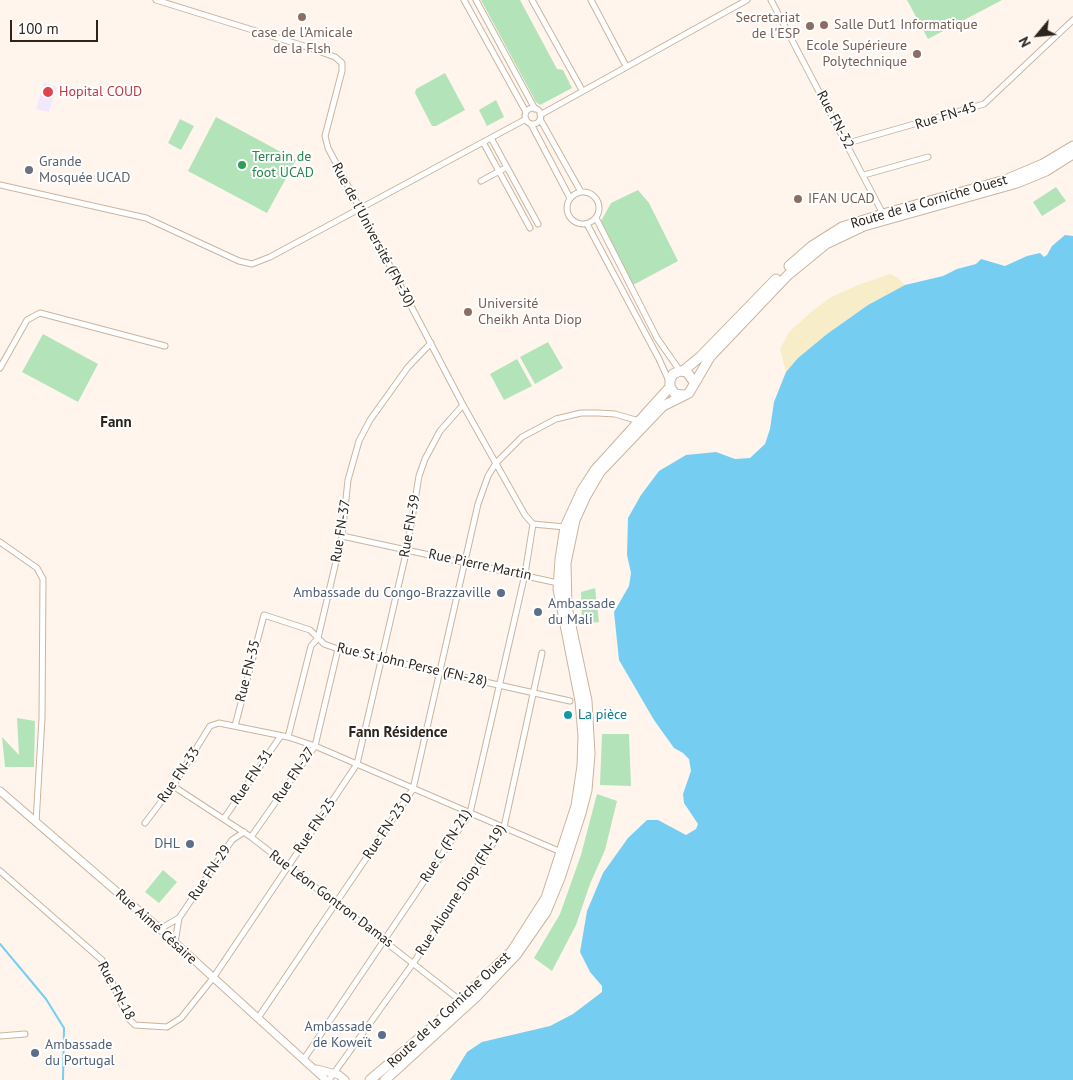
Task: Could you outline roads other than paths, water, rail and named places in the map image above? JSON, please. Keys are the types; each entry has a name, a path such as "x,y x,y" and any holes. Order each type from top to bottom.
{"highway":[{"name":"Route de la Corniche Ouest","path":"681,371 700,357 781,274 812,246 842,227 1005,180 1043,164 1073,146"},
{"name":"Route de la Corniche Ouest","path":"694,382 710,357 788,275 826,244 864,226 1017,183 1046,170 1073,154"},
{"path":"681,371 690,375 694,382 692,390 683,396 675,394 670,385 674,374 681,371"},
{"name":"Route de la Corniche Ouest","path":"370,1080 392,1064 512,951 526,932 546,898 562,852 580,786 583,736 580,701 563,619 558,582 565,528 582,490 595,470 670,385"},
{"name":"Route de la Corniche Ouest","path":"385,1080 502,971 537,928 553,896 581,814 587,790 590,754 587,701 565,593 566,563 570,536 580,508 600,472 663,406 683,396"}],"street":[{"name":"Rue de l'Université (FN-30)","path":"156,0 304,46 339,60 343,68 325,136 326,143 463,405 525,515 534,524"},
{"path":"464,0 526,112 526,119 531,124 570,198"},
{"path":"476,0 581,192"},
{"path":"532,0 582,90"},
{"path":"591,0 626,66"},
{"path":"531,124 582,90 747,0"},
{"name":"Rue FN-32","path":"771,0 883,214"},
{"name":"Rue FN-45","path":"848,144 984,104 1073,20"},
{"path":"526,112 535,109"},
{"path":"0,185 146,218 245,263 252,264 270,257 361,209 526,119"},
{"path":"491,138 538,224"},
{"path":"483,142 530,228"},
{"path":"864,175 928,157"},
{"path":"481,181 507,167"},
{"path":"507,186 515,182"},
{"path":"581,192 592,195 598,202 599,211 596,218 587,224 578,224 570,219 566,206 570,198 581,192"},
{"path":"520,209 528,205"},
{"path":"596,218 658,338 681,371"},
{"path":"587,224 659,358 670,385"},
{"path":"0,368 28,320 40,313 165,346"},
{"name":"Rue FN-37","path":"288,738 311,646 318,638 342,536 348,480 360,441 370,420 408,367 431,343"},
{"name":"Rue FN-39","path":"381,659 407,549 419,476 425,459 440,431 463,405"},
{"name":"Rue FN-23 D","path":"258,1018 413,789 478,504 488,476 496,463 522,437 556,419 581,413 598,413 615,414 639,421"},
{"path":"525,574 534,524 565,528"},
{"name":"Rue Pierre Martin","path":"342,536 558,582"},
{"path":"0,542 37,568 43,579 42,718 36,823"},
{"name":"Rue C (FN-21)","path":"304,1059 470,813 525,574"},
{"name":"Rue St John Perse (FN-28)","path":"262,616 310,630 324,644 338,649 570,701"},
{"name":"Rue FN-35","path":"235,726 262,616"},
{"name":"Rue FN-27","path":"251,837 315,746 338,649"},
{"name":"Rue Alioune Diop (FN-19)","path":"329,1078 345,1060 414,962 504,827 542,653"},
{"name":"Rue FN-25","path":"213,978 357,764 381,659"},
{"name":"Rue FN-33","path":"145,823 173,786 210,726 219,723 235,726"},
{"path":"235,726 315,746 562,852"},
{"name":"Rue FN-31","path":"224,817 280,737"},
{"name":"Rue Léon Gontron Damas","path":"173,786 224,817 251,837 414,962 461,1001"},
{"name":"Rue Aimé Césaire","path":"0,791 160,929 304,1059 329,1078"},
{"name":"Rue FN-29","path":"179,918 232,840 244,832"},
{"name":"Rue FN-18","path":"0,870 102,960 128,1018 134,1025 163,1028 176,1023 213,978"},
{"path":"160,929 179,918"},
{"path":"174,943 179,918"},
{"path":"0,1036 25,1034"},
{"path":"329,1078 345,1080"}],"water":[{"path":"1065,235 1073,236 1073,1080 450,1080 467,1052 482,1042 550,1026 573,1014 602,992 602,986 590,972 580,952 587,911 603,873 628,838 647,820 658,820 686,835 696,829 698,824 684,803 683,794 691,771 689,759 674,748 654,720 619,660 614,612 629,586 631,573 627,555 628,518 641,495 659,471 686,455 716,452 735,459 750,458 765,444 770,429 774,402 786,372 798,358 827,334 868,305 905,285 943,276 957,269 976,264 981,259 1005,266 1027,256 1040,253 1044,257 1052,246"}],"waterway":[{"path":"0,944 46,999 64,1028 63,1080"}],"place":[{"name":"case de l'Amicale de la Flsh","path":"302,17"},
{"name":"Salle Dut1 Informatique","path":"824,25"},
{"name":"Secretariat de l'ESP","path":"810,26"},
{"name":"Ecole Supérieure Polytechnique","path":"917,54"},
{"name":"Hopital COUD","path":"48,92"},
{"name":"Terrain de foot UCAD","path":"242,165"},
{"name":"Grande Mosquée UCAD","path":"29,170"},
{"name":"IFAN UCAD","path":"798,199"},
{"name":"Université Cheikh Anta Diop","path":"468,312"},
{"name":"Ambassade du Congo-Brazzaville","path":"501,593"},
{"name":"Ambassade du Mali","path":"538,612"},
{"name":"La pièce","path":"568,715"},
{"name":"DHL","path":"190,844"},
{"name":"Ambassade de Koweït","path":"382,1035"},
{"name":"Ambassade du Portugal","path":"35,1053"}],"district":[{"name":"Fann","path":"116,423"},
{"name":"Fann Résidence","path":"398,733"}]}
